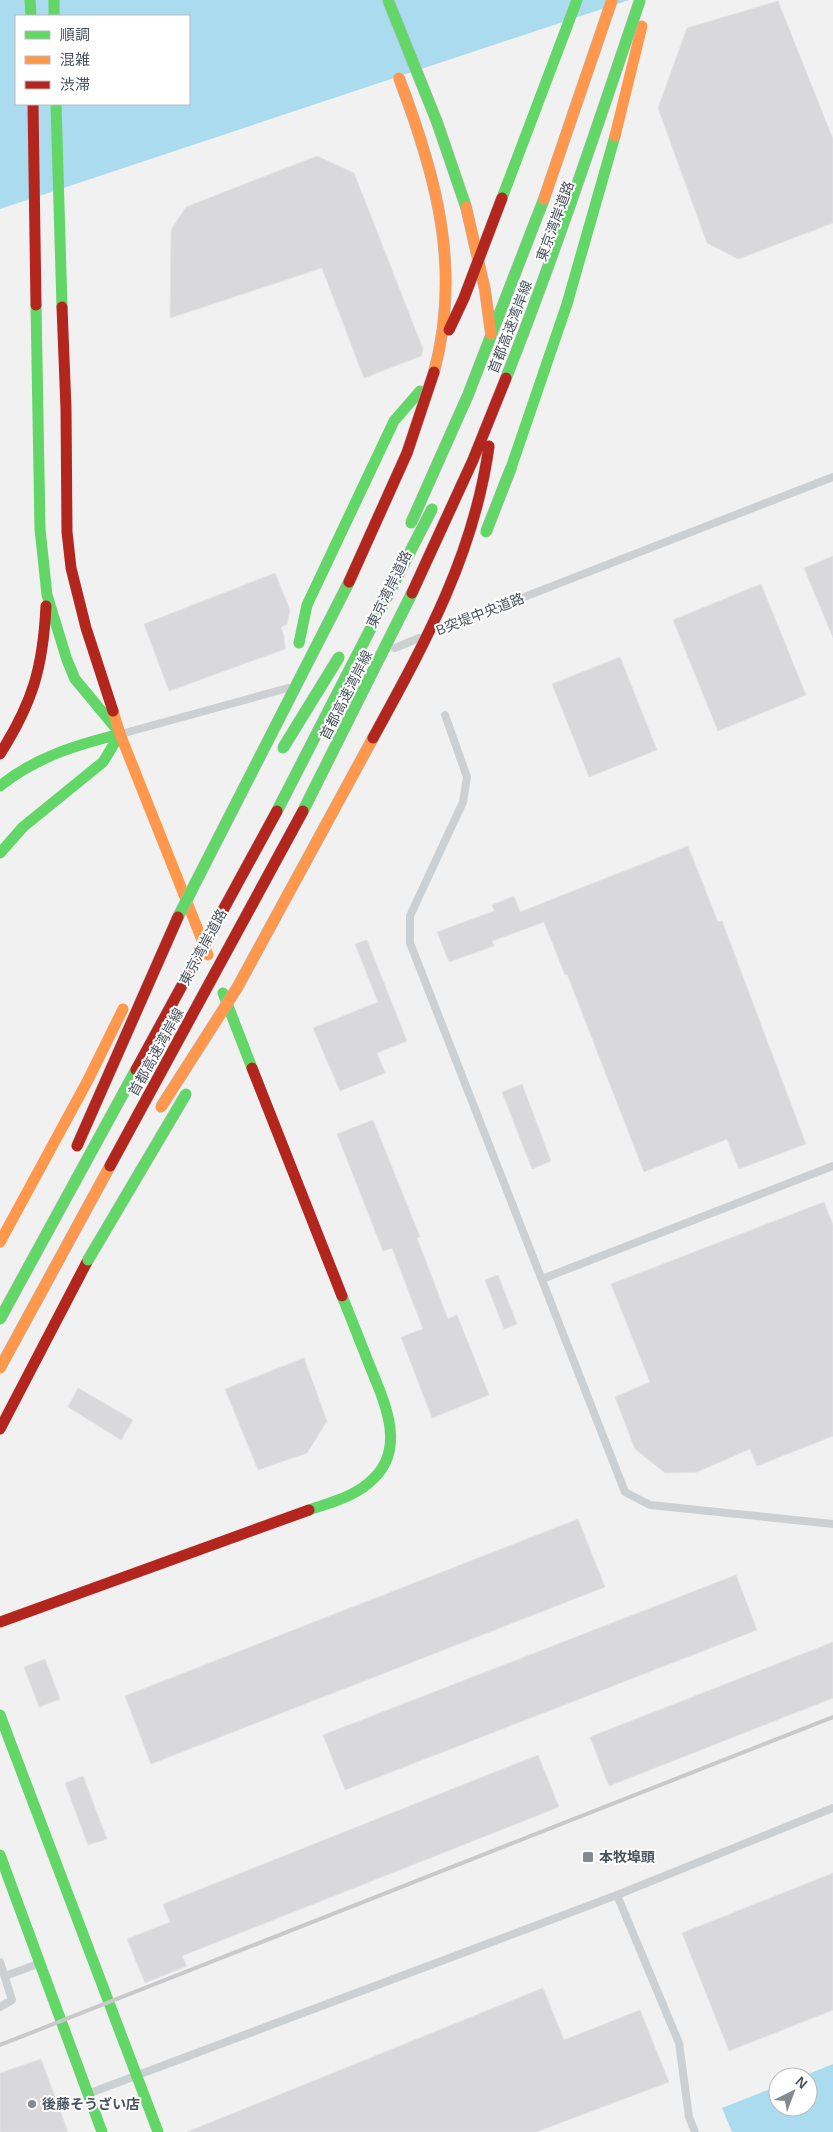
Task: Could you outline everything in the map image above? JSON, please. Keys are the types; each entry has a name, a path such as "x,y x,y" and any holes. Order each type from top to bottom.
{"main road":[{"path":"30,0 31,15"},
{"path":"54,0 54,15"},
{"path":"388,0 460,182 476,239 487,295 493,360"},
{"path":"379,480 464,298 577,0"},
{"name":"首都高速湾岸線","path":"0,1302 258,830 332,686 449,445 479,373 541,207 612,0"},
{"name":"東京湾岸道路","path":"476,422 524,316 571,189 634,0"},
{"name":"首都高速湾岸線","path":"0,1368 304,810 402,617 473,460 529,320 591,146 640,0"},
{"path":"483,540 538,396 564,318 617,135 647,0"},
{"name":"東京湾岸道路","path":"0,1349 287,823 455,491 534,322 647,0"},
{"path":"70,1160 168,938 352,576 386,504 411,445 427,397 438,356 446,307 445,250 438,194 411,108 393,63"},
{"path":"33,105 42,561 47,595 67,660 76,679 120,734"},
{"path":"0,1622 353,1494 365,1488 381,1471 390,1452 392,1442 392,1430 387,1410 120,734 86,628 70,568 67,532 66,409 56,105"},
{"path":"571,237 596,148"},
{"path":"153,1119 237,988 439,615 463,556 484,483 493,409 494,379"},
{"path":"362,515 297,648 307,605 394,421 420,391"},
{"path":"465,507 497,434"},
{"name":"東京湾岸道路","path":"0,1320 266,834 435,502 362,620"},
{"path":"0,754 23,714 39,672 43,655 47,595"},
{"path":"437,646 453,611"},
{"path":"396,662 412,625"},
{"path":"274,762 346,645"},
{"path":"270,704 283,679"},
{"path":"259,971 376,707"},
{"path":"0,786 28,766 66,747 120,734"},
{"path":"0,853 23,827 103,762 120,734"},
{"path":"0,1242 88,1080 127,1001 248,804"},
{"path":"146,960 188,872"},
{"path":"226,1030 241,1006"},
{"path":"0,1429 88,1260 190,1088"},
{"path":"46,1285 126,1161"},
{"path":"39,1232 59,1187"},
{"path":"0,1715 158,2132"},
{"path":"0,1855 102,2132"}],"lane":[{"name":"B突堤中央道路","path":"370,657 833,477"},
{"path":"315,678 361,661"},
{"path":"120,734 271,694 306,682"},
{"path":"445,715 467,777 465,794 410,916 410,944 625,1492 650,1504 833,1524"},
{"path":"542,1279 833,1166"},
{"path":"88,2094 617,1895 833,1808"},
{"path":"617,1895 679,2043 689,2117 695,2132"},
{"path":"0,1962 12,2000 0,2007"},
{"path":"5,1976 40,1963"}],"water":[{"path":"0,0 629,0 0,209"},
{"path":"833,2064 833,2132 732,2132 722,2108 768,2090 768,2117 818,2117 818,2070"}],"building":[{"path":"778,1 833,139 833,223 738,259 707,243 658,108 687,28"},
{"path":"317,156 354,173 423,349 421,356 364,378 322,268 170,318 171,230 186,207"},
{"path":"833,556 833,638 804,568"},
{"path":"275,573 290,610 287,624 281,627 285,649 169,691 144,624"},
{"path":"761,584 806,695 718,731 673,620"},
{"path":"620,657 657,750 589,777 552,684"},
{"path":"688,846 718,922 722,921 806,1144 739,1169 727,1139 644,1172 567,974 565,975 544,922 492,941 494,946 449,962 437,932 494,911 492,905 514,896 520,912"},
{"path":"367,940 407,1041 377,1053 385,1073 340,1091 313,1028 378,1002 355,944"},
{"path":"522,1084 551,1161 532,1169 502,1092"},
{"path":"373,1120 420,1237 417,1238 448,1319 457,1315 489,1395 432,1418 401,1337 423,1329 392,1248 383,1251 337,1134"},
{"path":"824,1202 833,1225 833,1436 757,1466 750,1449 697,1472 665,1473 635,1449 615,1397 650,1382 611,1284"},
{"path":"498,1275 517,1324 504,1329 485,1280"},
{"path":"304,1358 327,1421 307,1453 258,1470 225,1389"},
{"path":"78,1388 133,1420 121,1440 68,1407"},
{"path":"578,1519 605,1587 151,1764 125,1696"},
{"path":"736,1575 757,1630 345,1790 323,1735"},
{"path":"833,1642 833,1698 609,1786 590,1737"},
{"path":"45,1659 60,1699 39,1707 24,1667"},
{"path":"538,1755 559,1807 182,1956 187,1966 145,1983 127,1939 170,1922 163,1904"},
{"path":"83,1776 107,1839 88,1845 65,1783"},
{"path":"833,1873 833,2010 729,2051 682,1933"},
{"path":"543,1988 564,2040 640,2010 669,2082 536,2132 187,2132"},
{"path":"41,2059 68,2132 0,2132 0,2073"}],"railway":[{"path":"0,2045 833,1717"}],"traffic: fast":[{"path":"30,0 31,15"},
{"path":"54,0 54,15"},
{"path":"388,0 437,122 466,207"},
{"path":"502,198 577,0"},
{"path":"506,378 559,237 640,0"},
{"path":"56,105 62,307"},
{"path":"511,468 567,304 615,136"},
{"path":"411,523 468,395 544,199"},
{"path":"36,305 40,529 47,595 67,660 75,679 114,726"},
{"path":"299,643 307,605 394,421 420,391"},
{"path":"486,532 511,468"},
{"path":"277,811 432,509"},
{"path":"178,917 349,582"},
{"path":"303,811 412,593"},
{"path":"283,748 339,657"},
{"path":"0,786 28,767 57,753 120,734"},
{"path":"0,853 23,827 103,762 120,734"},
{"path":"223,993 252,1068"},
{"path":"0,1319 136,1070"},
{"path":"88,1260 186,1094"},
{"path":"309,1510 344,1498 367,1484 384,1465 389,1452 391,1437 385,1407 342,1296"},
{"path":"0,1715 158,2132"},
{"path":"0,1855 102,2132"}],"traffic: slow":[{"path":"544,199 612,0"},
{"path":"615,136 642,26"},
{"path":"399,78 424,150 434,186 441,223 445,259 446,296 442,334 434,372"},
{"path":"466,207 485,290 491,334"},
{"path":"113,711 120,734 208,955"},
{"path":"161,1107 237,988 373,738"},
{"path":"0,1242 88,1080 123,1009"},
{"path":"0,1368 110,1166"}],"traffic: jam":[{"path":"33,105 36,305"},
{"path":"449,330 464,298 502,198"},
{"path":"62,307 66,409 67,532 71,568 86,628 113,711"},
{"path":"349,582 407,453 434,372"},
{"path":"412,593 473,460 506,378"},
{"path":"373,738 429,633 445,597 472,524 482,486 489,446"},
{"path":"0,754 21,718 34,683 42,648 46,606"},
{"path":"136,1070 277,811"},
{"path":"110,1166 303,811"},
{"path":"77,1146 178,917"},
{"path":"252,1068 342,1296"},
{"path":"0,1429 88,1260"},
{"path":"0,1622 309,1510"}],"place":[{"name":"本牧埠頭","path":"588,1857"},
{"name":"後藤そうざい店","path":"32,2104"}]}
